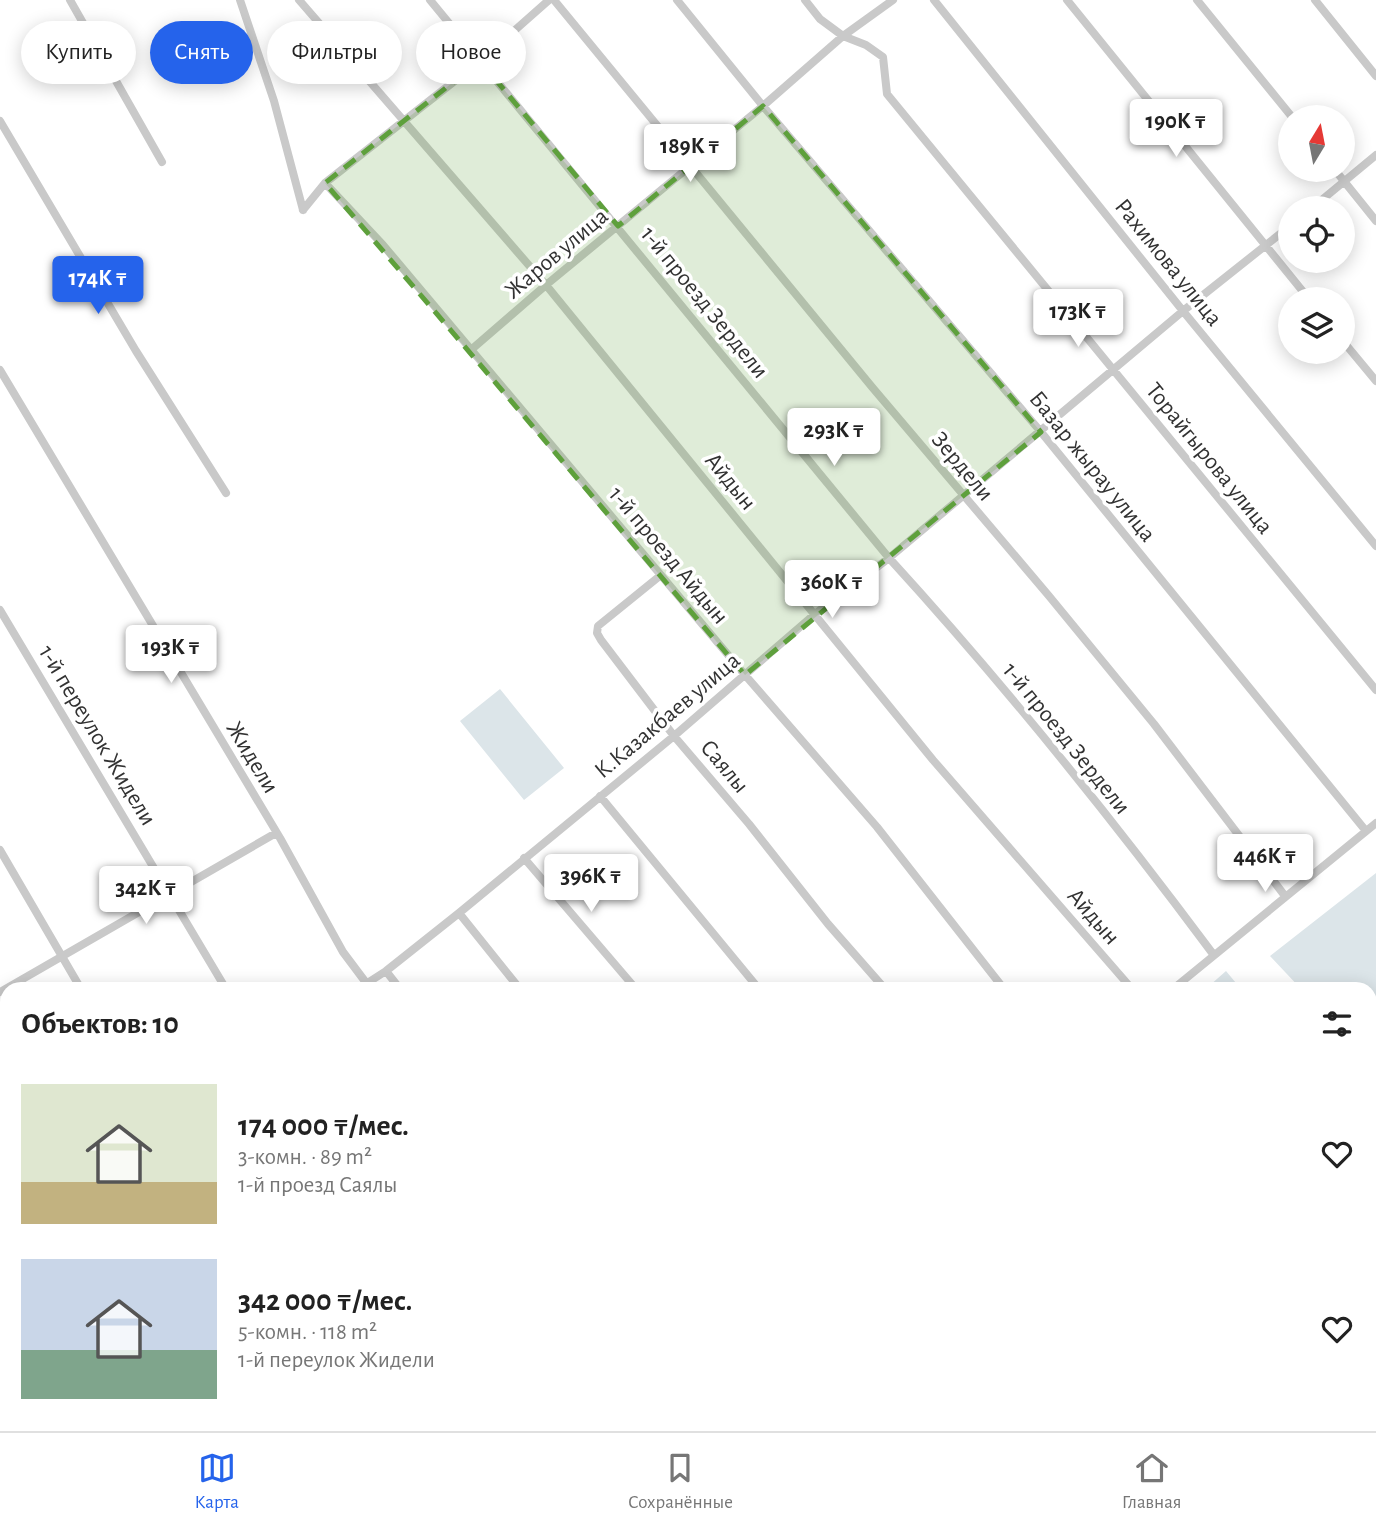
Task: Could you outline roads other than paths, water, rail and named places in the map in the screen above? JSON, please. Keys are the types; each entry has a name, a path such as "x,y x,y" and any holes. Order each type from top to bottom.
{"street":[{"path":"70,0 162,162"},
{"path":"240,0 274,101 303,210 325,183 451,84"},
{"name":"Айдын","path":"299,0 546,285 933,760 1126,982"},
{"name":"1-й проезд Зердели","path":"430,0 447,21"},
{"path":"526,22 552,0"},
{"name":"Зердели","path":"552,0 1154,724 1285,896"},
{"name":"Базар жырау улица","path":"677,0 1041,432 1366,831"},
{"name":"Торайгырова улица","path":"805,0 820,19 843,36 866,45 883,57 887,94 1376,690"},
{"name":"Жаров улица","path":"472,349 764,106 843,36 893,0"},
{"name":"Рахимова улица","path":"934,0 1183,311 1376,546"},
{"path":"1067,0 1299,287"},
{"path":"1197,0 1282,105"},
{"path":"1315,0 1376,76"},
{"name":"1-й проезд Зердели","path":"499,84 889,558 1066,764 1213,954"},
{"path":"0,121 136,351 226,493"},
{"path":"1355,173 1376,155"},
{"path":"1327,196 1345,182 1376,221"},
{"name":"1-й проезд Айдын","path":"325,183 383,245 745,675 877,827 999,982"},
{"name":"К.Казакбаев улица","path":"370,982 459,913 674,736 815,614 889,558 1183,311 1278,236"},
{"path":"1355,356 1376,381"},
{"name":"Жидели","path":"0,370 344,952 366,982"},
{"name":"Саялы","path":"661,575 598,626 597,633 674,736 879,982"},
{"name":"1-й переулок Жидели","path":"0,610 222,982"},
{"path":"600,796 753,982"},
{"path":"1181,982 1376,823"},
{"path":"18,982 276,833"},
{"path":"0,850 78,982"},
{"path":"524,858 630,982"},
{"path":"459,913 514,982"},
{"path":"386,971 395,982"}]}
